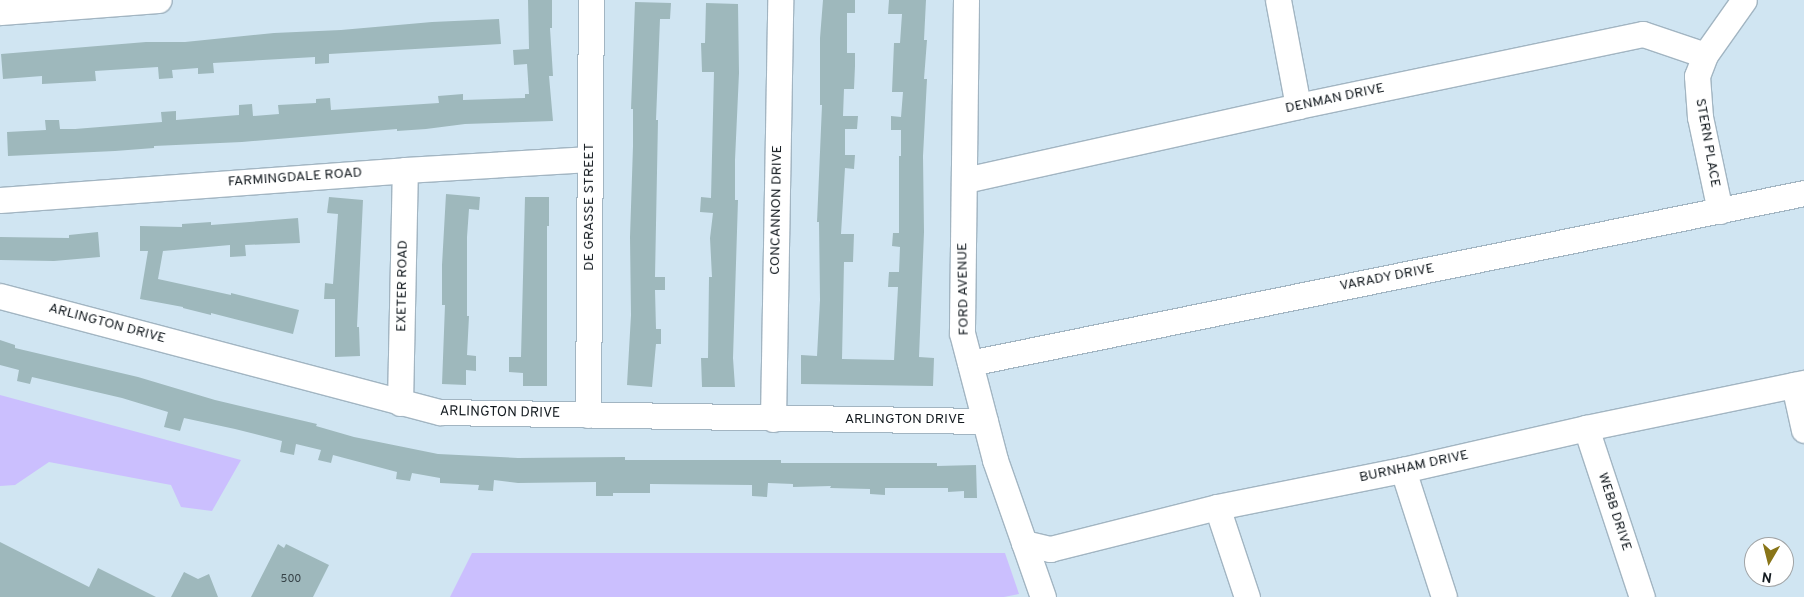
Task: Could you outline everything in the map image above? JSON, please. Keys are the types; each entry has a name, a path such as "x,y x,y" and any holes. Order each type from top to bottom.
{"street":[{"path":"0,12 159,0"},
{"name":"DE GRASSE STREET","path":"588,414 591,0"},
{"name":"CONCANNON DRIVE","path":"773,419 780,0"},
{"name":"FORD AVENUE","path":"966,0 962,333 995,460 1043,597"},
{"path":"1278,0 1298,106"},
{"name":"STERN PLACE","path":"1720,210 1700,118 1697,76 1705,55 1744,0"},
{"name":"DENMAN DRIVE","path":"965,180 1298,106 1643,34 1705,55"},
{"name":"FARMINGDALE ROAD","path":"0,200 405,170 590,159"},
{"name":"EXETER ROAD","path":"400,403 405,170"},
{"name":"VARADY DRIVE","path":"970,363 1804,193"},
{"name":"ARLINGTON DRIVE","path":"0,296 440,412 773,419 985,421"},
{"path":"1799,384 1804,430"},
{"name":"BURNHAM DRIVE","path":"1024,543 1050,549 1217,507 1403,470 1586,428 1799,384"},
{"name":"WEBB DRIVE","path":"1586,428 1642,597"},
{"path":"1403,470 1444,597"},
{"path":"1217,507 1247,597"}],"shaded area":[{"path":"0,395 241,460 212,511 181,507 171,485 49,462 15,485 0,486"},
{"path":"472,553 1005,553 1019,594 1004,597 450,597"}],"building":[{"path":"528,0 552,0 552,28 550,28 553,76 549,76 553,121 465,124 426,129 397,131 397,129 242,142 154,146 154,148 115,151 8,156 7,132 46,130 45,120 59,120 60,129 75,129 162,122 161,112 176,111 176,120 239,115 239,105 252,104 253,116 279,114 278,105 316,103 316,99 330,98 331,110 439,103 438,96 463,94 463,100 525,98 525,94 529,94 527,64 514,65 513,50 529,49"},
{"path":"823,0 855,0 855,13 847,13 847,53 855,53 854,89 844,89 843,116 858,116 857,129 845,129 845,155 855,155 854,169 845,168 841,234 854,234 853,262 844,262 842,359 894,360 898,287 888,287 889,272 899,272 900,247 892,246 893,233 899,233 901,130 891,130 891,116 901,117 903,92 892,92 894,43 900,43 902,14 888,14 889,0 926,0 924,40 927,40 924,79 927,79 923,156 924,232 919,357 934,358 933,386 801,384 801,355 817,356 820,300 819,222 817,222 822,105 820,105 820,38"},
{"path":"635,2 671,3 670,19 660,19 656,120 658,120 655,277 665,277 665,290 655,290 656,329 661,329 661,344 656,344 652,387 627,385 631,315 630,237 633,109 631,109"},
{"path":"706,3 738,4 739,73 735,200 738,200 733,358 735,387 702,387 701,358 708,358 709,277 712,277 710,238 713,213 700,212 701,197 711,198 714,72 702,72 701,43 705,43"},
{"path":"499,19 501,44 329,54 329,63 315,64 315,57 213,63 214,73 198,74 198,68 172,70 173,78 159,79 158,67 95,71 96,81 42,84 42,76 3,79 1,54 146,42 185,42 274,33"},
{"path":"446,194 480,197 479,210 469,209 467,237 467,316 469,316 467,355 476,356 476,371 466,370 466,385 442,384 445,305 442,305 442,265"},
{"path":"329,197 363,200 357,327 359,327 360,356 335,357 335,299 324,299 325,283 333,284 338,214 327,213"},
{"path":"525,197 549,197 549,226 547,226 547,386 523,386 523,373 509,372 509,357 521,357"},
{"path":"298,218 300,243 245,245 246,256 230,257 230,245 163,251 158,279 231,295 231,293 299,310 293,334 211,313 211,315 183,307 140,299 148,251 140,251 140,226 182,227 182,224 211,222 211,225"},
{"path":"98,232 100,257 54,261 0,260 0,237 69,238 69,235"},
{"path":"0,340 15,345 15,348 138,377 215,400 317,424 316,426 354,437 438,454 518,458 625,457 625,460 781,460 781,463 937,463 937,466 976,465 977,498 964,498 964,491 948,492 948,488 885,488 885,495 870,494 870,489 830,488 831,486 793,487 793,484 768,483 767,497 752,496 752,485 650,484 650,493 613,493 613,496 596,496 596,482 518,483 494,480 493,491 478,490 479,485 440,483 440,478 412,473 410,481 396,479 397,472 333,455 331,463 318,460 321,450 296,444 294,455 280,452 282,441 235,429 184,418 180,431 164,427 168,412 122,398 32,377 30,384 17,381 19,370 0,365"},
{"path":"0,542 89,587 98,568 156,597 0,597"},
{"path":"278,544 284,548 286,544 329,565 313,597 251,597"},
{"path":"184,572 198,579 209,574 218,597 171,597"}]}
